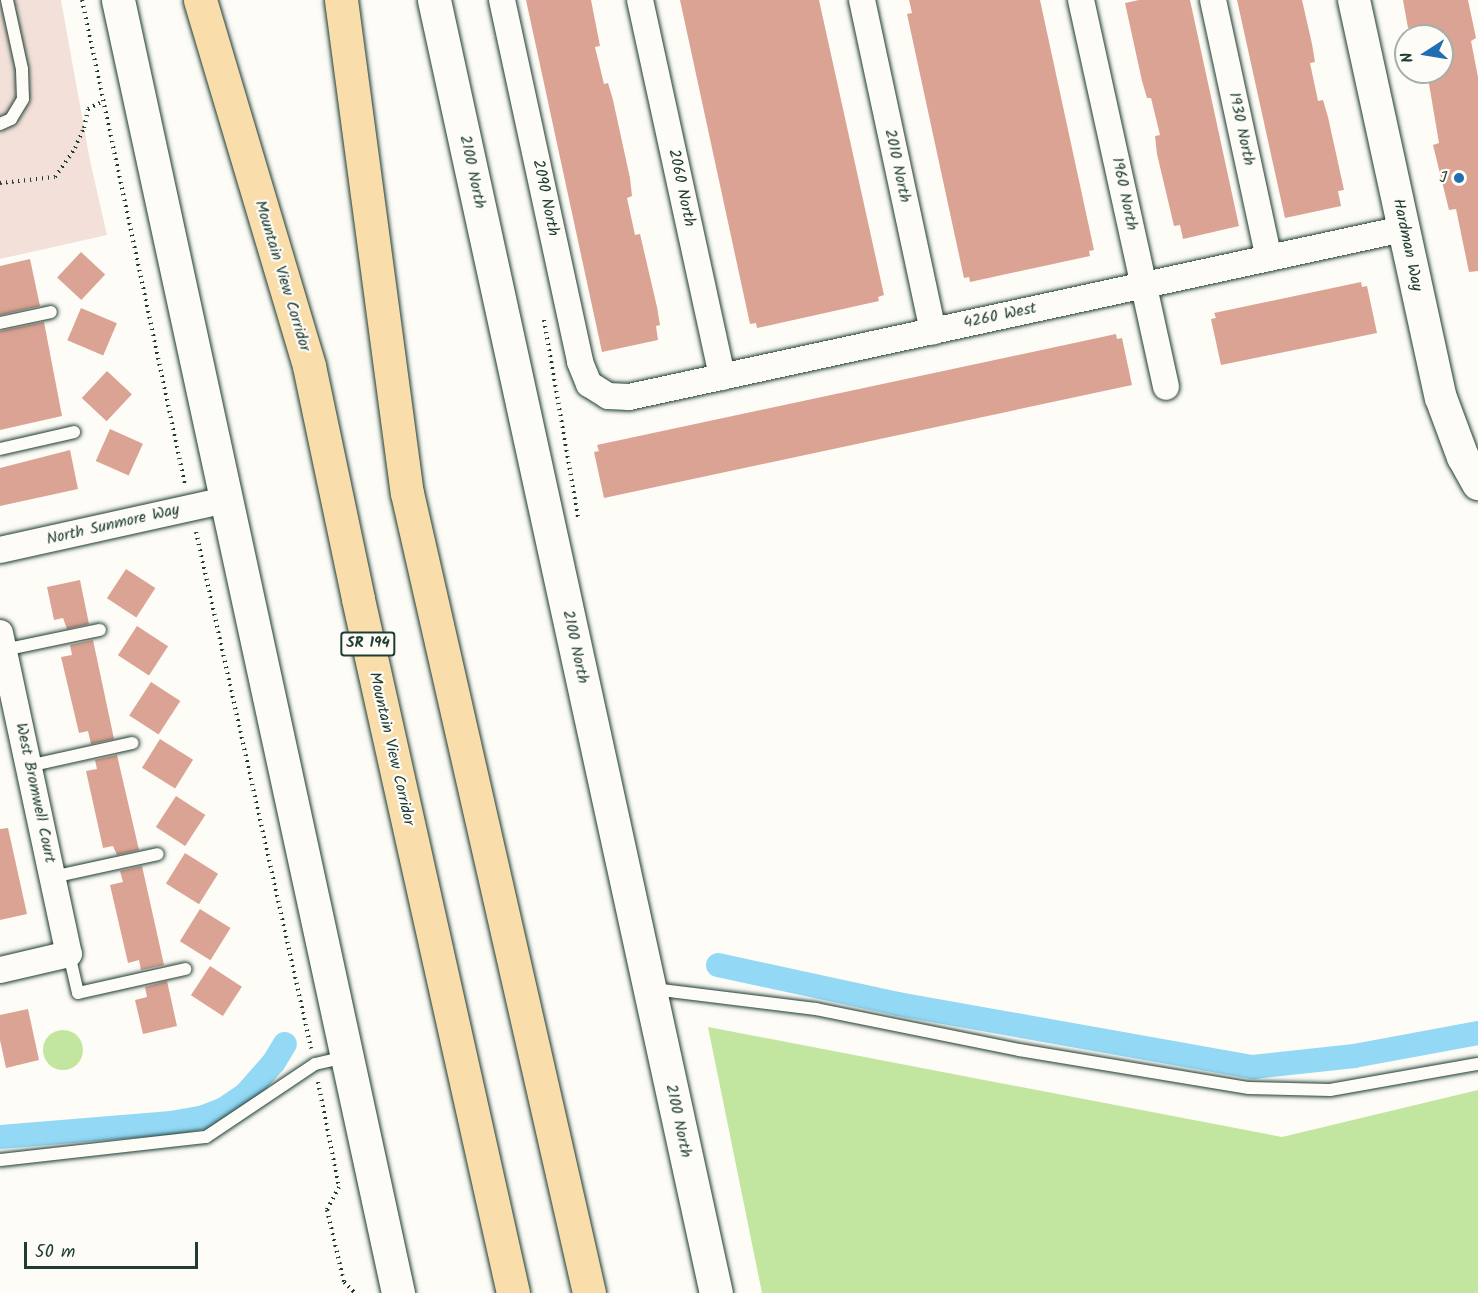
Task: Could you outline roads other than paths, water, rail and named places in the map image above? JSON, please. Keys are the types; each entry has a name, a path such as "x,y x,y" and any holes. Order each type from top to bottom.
{"highway":[{"name":"Mountain View Corridor","path":"200,0 309,366 358,599 513,1293"},
{"path":"340,0 407,493 589,1293"}],"main road":[{"path":"118,0 398,1293"},
{"name":"2100 North","path":"434,0 716,1293"}],"street":[{"name":"2090 North","path":"502,0 580,362 589,384 598,392"},
{"name":"2060 North","path":"640,0 722,377"},
{"name":"2010 North","path":"862,0 933,331"},
{"name":"1960 North","path":"1082,0 1166,387"},
{"name":"1930 North","path":"1213,0 1269,258"},
{"name":"Hardman Way","path":"1354,0 1441,398 1463,457 1478,484"},
{"name":"4260 West","path":"598,392 619,398 1403,229"},
{"name":"North Sunmore Way","path":"0,550 226,500"},
{"name":"West Bromwell Court","path":"2,641 69,954"},
{"path":"0,970 69,954"}],"lane":[{"path":"0,124 11,119 22,99 22,69 7,0"},
{"path":"0,323 51,312"},
{"path":"0,448 74,432"},
{"path":"2,641 100,630"},
{"path":"28,766 133,742"},
{"path":"52,877 158,854"},
{"path":"69,954 78,993 185,969"},
{"path":"649,989 816,1009 1019,1050 1249,1088 1330,1090 1478,1064"},
{"path":"0,1160 206,1137 315,1064 347,1057"}],"waterway":[{"path":"718,965 898,1004 1253,1067 1354,1056 1478,1033"},
{"path":"0,1137 171,1123 204,1117 224,1109 245,1095 274,1062 285,1044"}],"place":[{"name":"J","path":"1459,178"}]}
